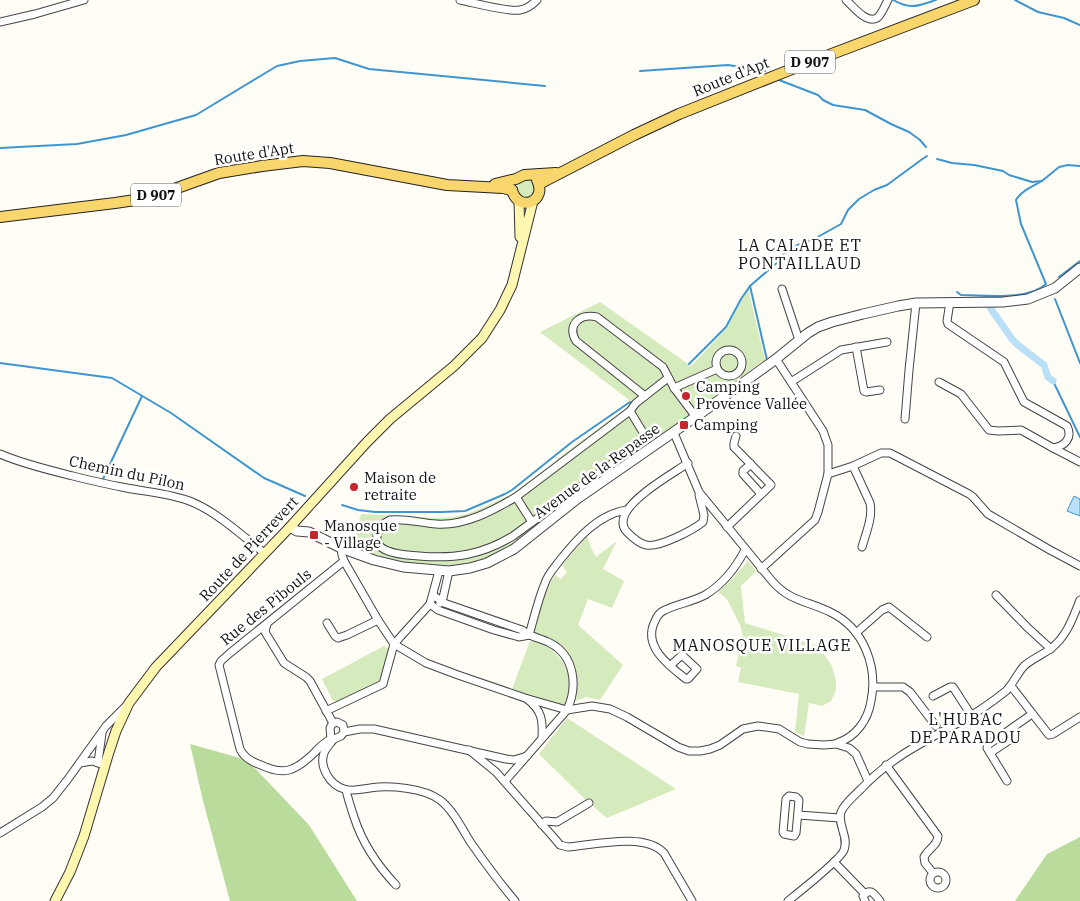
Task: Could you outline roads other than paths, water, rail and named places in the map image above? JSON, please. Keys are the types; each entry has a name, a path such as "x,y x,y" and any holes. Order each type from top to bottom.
{"main road":[{"name":"Route d'Apt","path":"539,184 679,114 974,0"},
{"name":"Route d'Apt","path":"0,216 135,200 164,193 219,173 304,161 330,163 447,185 506,188 512,190"},
{"name":"Route d'Apt","path":"528,175 562,173"},
{"path":"528,175 535,178 539,184 540,192 533,201 523,203 515,198 512,186 516,178 528,175"},
{"name":"Route d'Apt","path":"486,187 516,178"},
{"name":"Route de Pierrevert","path":"519,201 520,254"},
{"name":"Route de Pierrevert","path":"54,901 70,872 84,836 101,764 129,703 156,667 264,553 294,526 367,442 390,419 454,366 482,338 509,293 533,201"}],"street":[{"path":"0,22 84,0"},
{"path":"460,0 506,10 527,8 537,0"},
{"path":"846,0 862,16 875,19 882,12 888,0"},
{"name":"Avenue de la Repasse","path":"294,526 341,548 389,564 444,571 479,566 508,554 577,499 696,417 815,329 832,322 887,308 916,303 1003,302 1028,299 1055,288 1079,271"},
{"path":"782,290 799,340"},
{"path":"950,302 948,324 1004,362 1024,402 1068,427 1069,435 1066,442 1059,447 1053,448"},
{"path":"905,419 916,303"},
{"path":"645,396 576,341 572,331 579,319 587,316 599,318 664,367 674,388 696,417"},
{"path":"791,382 841,350 887,342"},
{"path":"856,347 864,391 880,390"},
{"path":"761,569 815,520 818,515 828,474 828,445 823,431 776,359"},
{"path":"674,388 717,369"},
{"path":"630,412 644,434 643,440 532,522 498,544 477,552 458,556 433,557 402,554 383,549 378,542 379,528 390,520 438,524 459,521 488,512 516,497 630,412 636,403 668,378"},
{"path":"939,382 961,394 989,430 1021,430 1080,462"},
{"path":"674,432 688,463 699,492 704,515 703,522 659,544 646,545 627,532 624,527 622,522 627,510 639,497 688,463"},
{"path":"727,527 771,485 734,446 736,436"},
{"path":"828,474 853,466 881,452 889,452 971,495 988,514 1080,566"},
{"name":"Chemin du Pilon","path":"0,454 53,471 190,501 230,525 264,553"},
{"path":"751,464 743,471 743,474 761,494"},
{"path":"853,466 871,508 862,547"},
{"path":"341,548 344,561 394,644 426,663 525,698 567,710 582,706 610,708 678,747 692,751 710,749 720,745 740,730 754,726 779,729 804,743 836,744 847,739 864,722 874,687 869,658 864,646 856,633 844,620 784,593 745,550 699,492"},
{"path":"516,497 532,522"},
{"path":"528,635 545,582 562,558 583,534 607,517 627,510"},
{"path":"670,665 656,652 652,640 652,627 658,616 666,609 695,600 709,592 729,574 745,550"},
{"name":"Rue des Pibouls","path":"332,740 322,744 314,754 295,768 284,772 278,772 253,762 242,753 219,665 221,661 344,561"},
{"path":"430,607 444,571"},
{"path":"442,601 444,571"},
{"path":"996,594 1028,628 1051,648"},
{"path":"433,596 522,630 528,635 552,644 562,652 567,660 572,673 573,688 572,698 567,710 506,781"},
{"path":"326,711 383,684 394,644 430,607 442,601"},
{"path":"788,901 843,853 845,838 840,818 841,814 868,781 886,765 1000,696 1011,686 1024,667 1058,643 1063,637 1079,603"},
{"path":"430,607 518,637 528,635"},
{"path":"856,633 882,610 889,607 927,637"},
{"path":"327,622 338,638 378,620"},
{"path":"267,624 265,632 283,662 309,680 333,723"},
{"path":"1011,686 1050,735 1080,717"},
{"path":"874,687 905,688 936,726"},
{"path":"933,696 950,687 953,688 971,715"},
{"path":"525,698 539,713 542,722 542,738"},
{"path":"0,833 52,798 64,785 102,731 129,703"},
{"path":"1007,780 990,753 1008,741 1005,734 1032,714"},
{"path":"332,740 330,728 333,723"},
{"path":"333,723 342,723 344,732"},
{"path":"515,901 484,862 452,813 441,800 422,792 400,788 380,787 346,790 334,784 324,768 323,761 326,749 332,740 341,736 344,732 365,729 378,730 511,760 528,756"},
{"path":"80,763 90,761 101,764 102,731"},
{"path":"856,732 856,754 868,781"},
{"path":"836,744 849,748 856,754"},
{"path":"469,750 506,781 560,845 633,841 656,846 666,857 692,901"},
{"path":"485,763 488,755"},
{"path":"886,765 938,836 937,843 924,857 925,863 933,874"},
{"path":"346,790 354,819 363,840 379,866 396,884"},
{"path":"787,797 798,798 798,815 796,834 793,836 784,834 787,797"},
{"path":"541,824 546,821 557,822 589,803"},
{"path":"798,815 840,818"},
{"path":"834,862 865,898 868,892 872,892 880,901"}],"water":[{"path":"1074,496 1080,499 1080,516 1067,511"}],"waterway":[{"path":"893,0 910,6 936,0"},
{"path":"1015,0 1038,12 1064,18 1080,25"},
{"path":"0,148 77,144 126,135 196,115 277,66 300,61 335,58 369,69 545,86"},
{"path":"640,71 728,65 765,71"},
{"path":"779,80 818,95 833,105 865,110 909,132 926,147"},
{"path":"689,364 726,327 750,286 779,261 787,249 814,239 841,224 848,210 859,199 887,185 927,156"},
{"path":"937,159 1003,171 1009,175 1032,182 1042,181 1059,167 1068,165 1080,166"},
{"path":"957,292 961,295 1017,295 1028,293 1046,284 1021,224 1016,200 1024,191 1042,181"},
{"path":"1059,277 1080,261"},
{"path":"750,286 767,360"},
{"path":"1055,299 1080,363"},
{"path":"989,306 1012,339 1044,365 1048,377 1053,381"},
{"path":"0,363 112,378 171,413 264,478 305,496"},
{"path":"1053,381 1080,437"},
{"path":"103,479 142,396"},
{"path":"342,505 358,510 375,512 465,511 512,490 572,442 630,402"}],"place":[{"name":"Camping Provence Vallée","path":"686,396"},
{"name":"Camping","path":"684,425"},
{"name":"Maison de retraite","path":"354,487"},
{"name":"Manosque - Village","path":"314,535"}],"district":[{"name":"LA CALADE ET PONTAILLAUD","path":"800,254"},
{"name":"MANOSQUE VILLAGE","path":"762,645"},
{"name":"L'HUBAC DE PARADOU","path":"966,728"}]}
